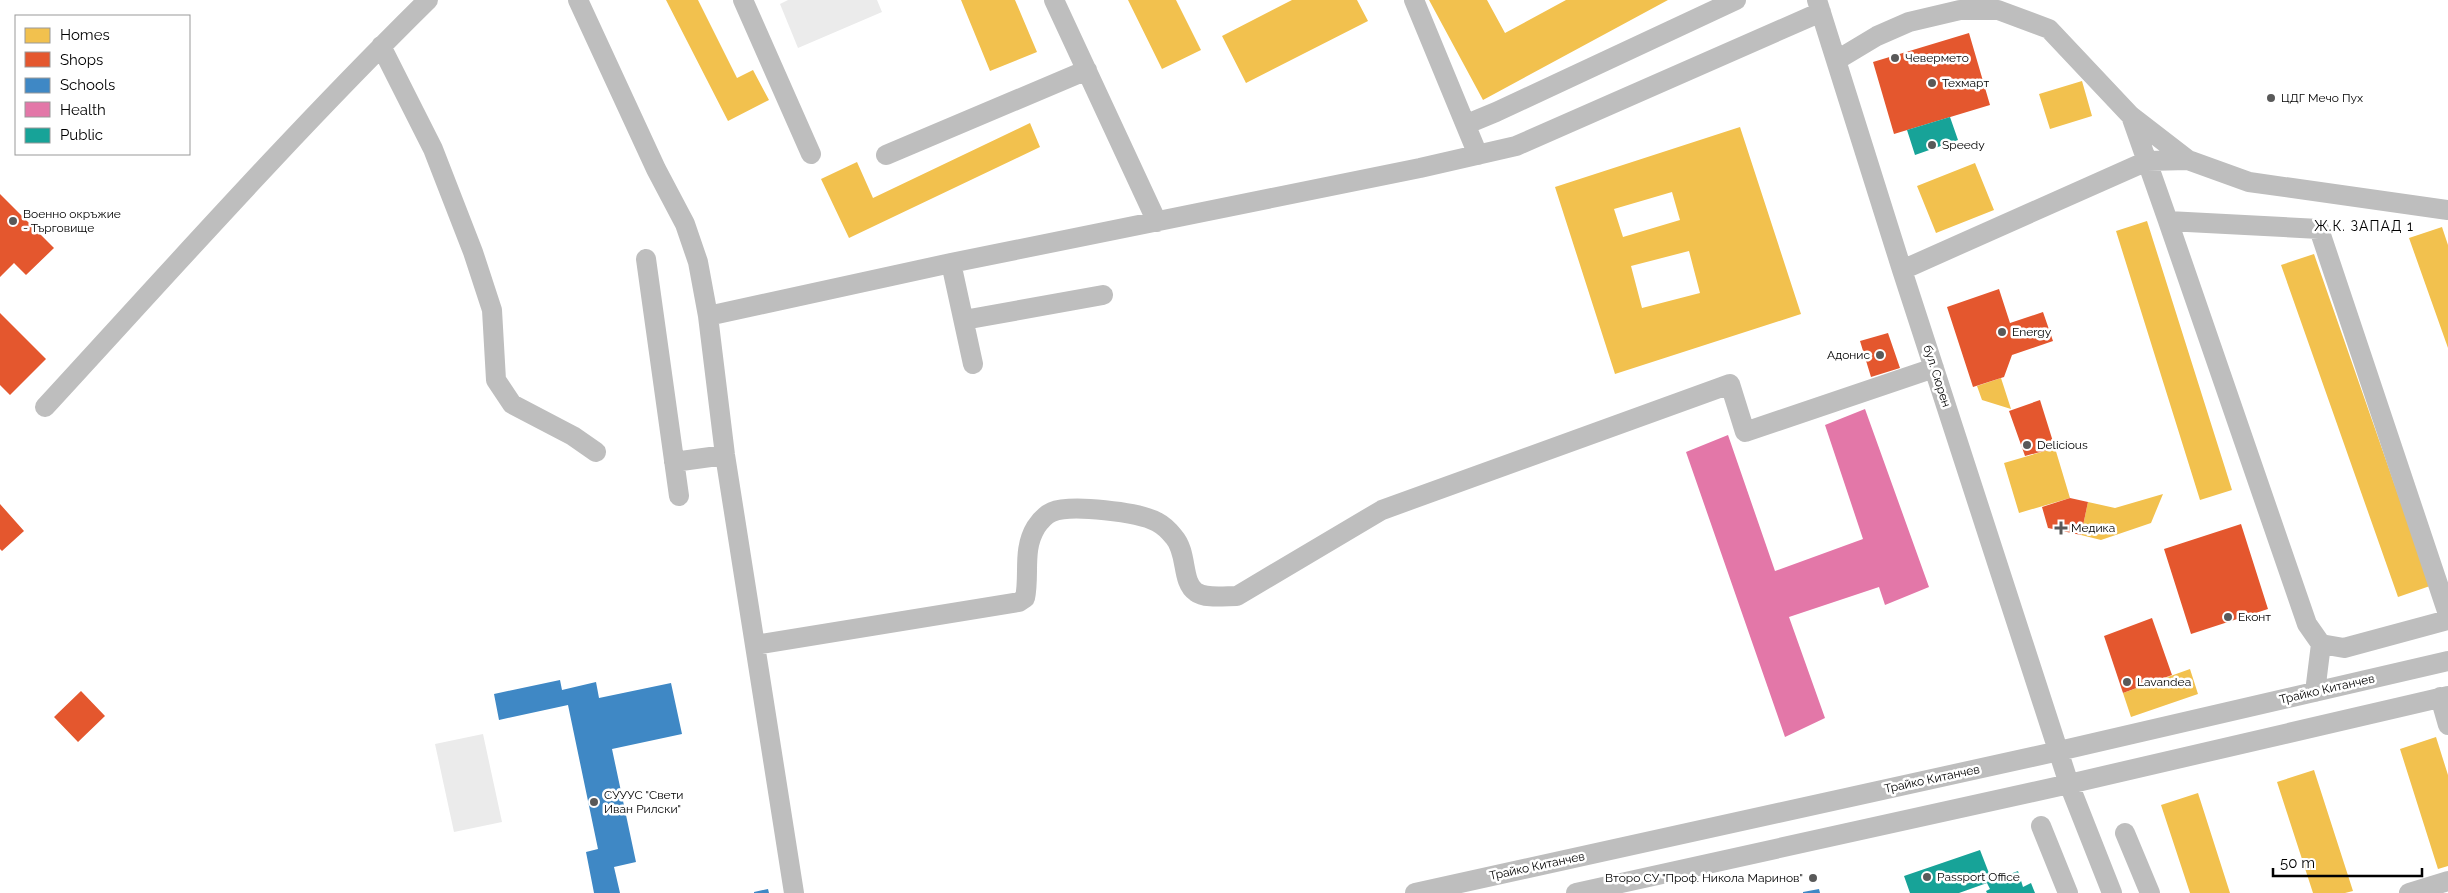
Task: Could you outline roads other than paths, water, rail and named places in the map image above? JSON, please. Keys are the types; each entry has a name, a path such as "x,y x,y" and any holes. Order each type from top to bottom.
{"street":[{"path":"45,407 381,46 428,0"},
{"path":"578,0 656,169 685,224 698,262 708,316 725,455 794,893"},
{"path":"743,0 811,154"},
{"path":"1054,0 1158,222"},
{"path":"1414,0 1467,124 1478,155"},
{"path":"1467,124 1736,0"},
{"path":"708,316 951,263 1158,222 1516,146 1819,6"},
{"name":"бул. Сюрен","path":"1819,6 1902,270 2069,784 2112,893"},
{"path":"1837,60 1878,36 1910,22 1960,10 1998,10 2049,29 2131,116 2188,160 2249,182 2448,210"},
{"path":"381,46 432,149 473,252 492,310 496,380 512,404 573,436 596,452"},
{"path":"886,156 1087,70"},
{"path":"2131,116 2307,624 2321,644 2315,692"},
{"path":"1902,270 2147,161 2188,160"},
{"path":"2168,221 2318,230 2448,614"},
{"path":"646,259 679,496"},
{"path":"951,263 973,364"},
{"path":"964,320 1103,295"},
{"path":"755,645 1019,602 1025,598 1027,554 1036,528 1044,517 1054,511 1066,509 1101,510 1141,516 1158,522 1174,536 1182,549 1187,582 1196,593 1213,596 1237,596 1382,510 1730,384 1745,432 1934,368"},
{"path":"674,462 725,455"},
{"path":"2321,644 2344,648 2448,620"},
{"name":"Трайко Китанчев","path":"1415,893 2059,751 2448,661"},
{"path":"1576,893 2069,784 2444,696 2448,725"},
{"path":"2040,826 2068,893"},
{"path":"2125,833 2150,893"},
{"path":"2409,893 2448,881"}],"place":[{"name":"Чевермето","path":"1895,58"},
{"name":"Техмарт","path":"1932,83"},
{"name":"ЦДГ Мечо Пух","path":"2271,98"},
{"name":"Speedy","path":"1932,145"},
{"name":"Военно окръжие - Търговище","path":"13,221"},
{"name":"Energy","path":"2002,332"},
{"name":"Адонис","path":"1880,355"},
{"name":"Delicious","path":"2027,445"},
{"name":"Медика","path":"2061,528"},
{"name":"Еконт","path":"2228,617"},
{"name":"Lavandea","path":"2127,682"},
{"name":"СУУУС \"Свети Иван Рилски\"","path":"594,802"},
{"name":"Passport Office","path":"1927,877"},
{"name":"Второ СУ \"Проф. Никола Маринов\"","path":"1813,878"}],"district":[{"name":"Ж.К. ЗАПАД 1","path":"2364,226"}]}
